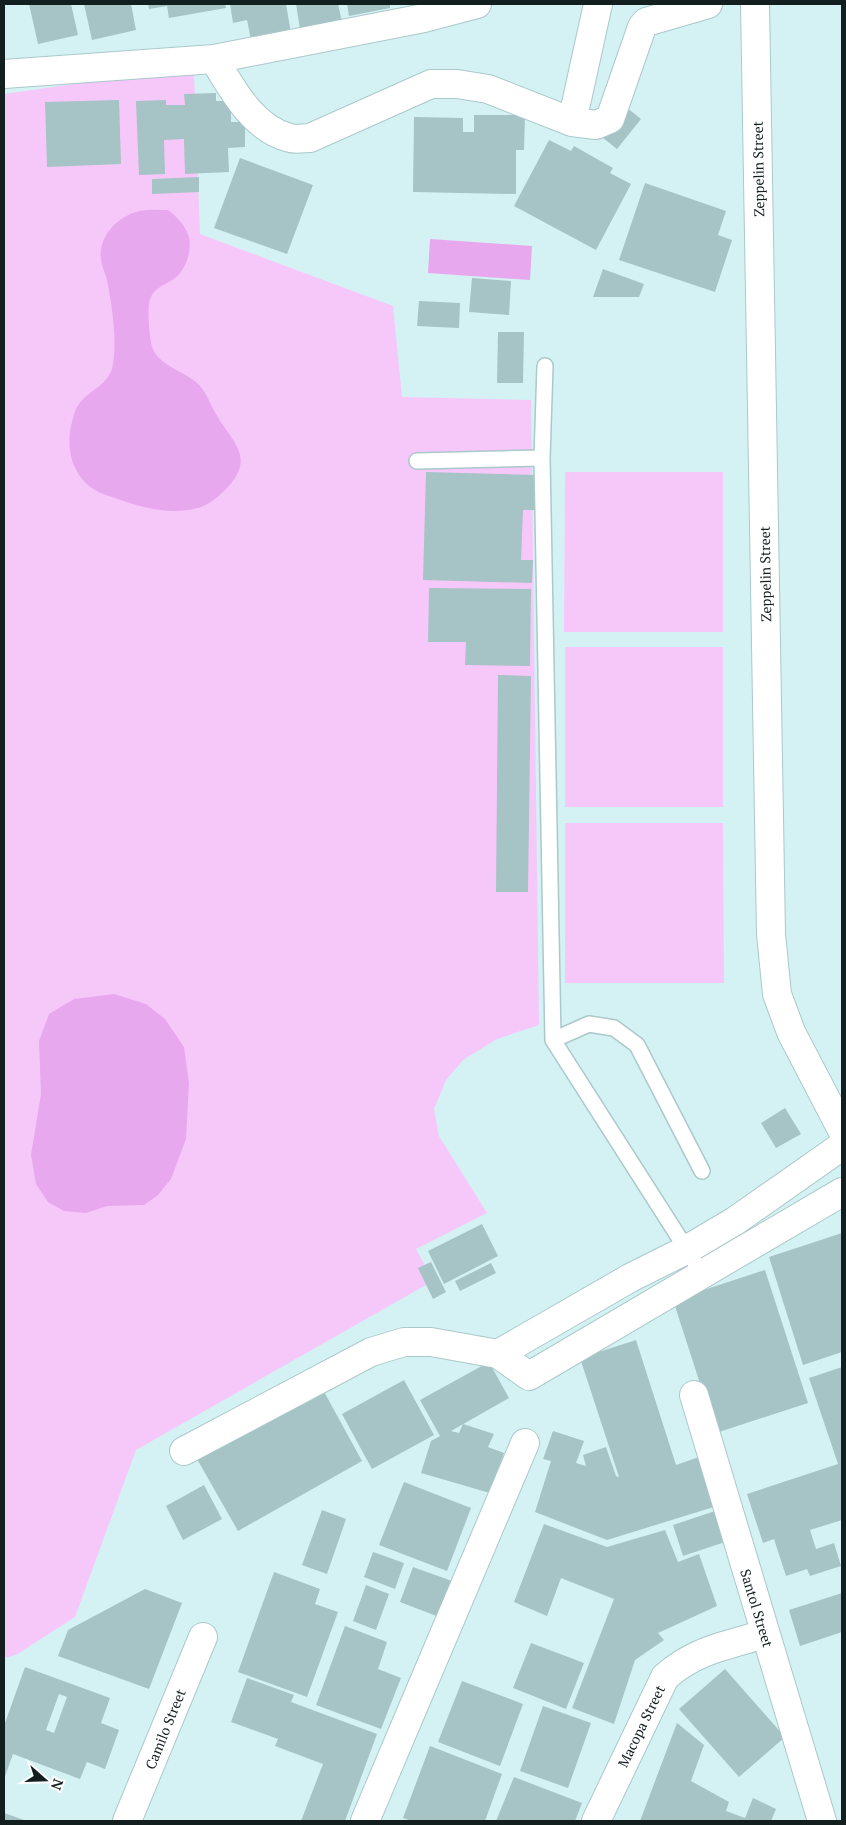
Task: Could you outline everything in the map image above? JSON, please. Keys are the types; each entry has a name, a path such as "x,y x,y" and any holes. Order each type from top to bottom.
{"street":[{"path":"4,74 214,59 424,18 477,4"},
{"path":"572,122 598,4"},
{"path":"214,59 240,100 256,118 272,130 291,139 310,138 431,84 456,84 488,89 572,122 596,125 610,119 642,27 646,22 708,4"},
{"name":"Zeppelin Street","path":"755,4 771,934 777,994 791,1032 842,1130"},
{"path":"498,1354 630,1278 686,1250 735,1221 842,1146"},
{"path":"184,1451 362,1357 404,1342 431,1342 498,1354 529,1376 842,1192"},
{"name":"Santol Street","path":"694,1394 822,1821"},
{"path":"365,1821 525,1443"},
{"name":"Macopa Street","path":"596,1821 665,1677 677,1666 696,1654 765,1634"},
{"name":"Camilo Street","path":"126,1821 203,1637"}],"lane":[{"path":"545,366 542,458 553,1040 703,1275"},
{"path":"417,461 542,458"},
{"path":"553,1040 588,1024 614,1028 637,1045 702,1171"}],"shaded area":[{"path":"194,72 200,234 393,306 402,397 531,400 539,1025 497,1039 463,1060 446,1080 434,1109 439,1136 487,1213 416,1249 433,1281 136,1450 75,1617 16,1655 4,1658 4,94 81,83"},
{"path":"146,210 168,210 179,220 185,229 190,244 188,257 183,269 172,280 157,289 150,299 149,316 153,349 160,359 191,378 202,389 234,441 240,457 240,466 236,476 228,487 209,503 201,507 180,511 147,508 125,502 95,490 82,479 74,465 69,441 72,421 77,407 83,399 104,382 113,364 114,344 111,300 101,260 101,251 106,236 117,223 131,214"},
{"path":"430,239 532,246 530,280 428,273"},
{"path":"565,472 723,472 723,632 564,632"},
{"path":"565,647 723,647 723,807 565,807"},
{"path":"565,823 723,823 724,983 565,983"},
{"path":"114,994 146,1004 165,1019 184,1047 189,1083 186,1139 171,1179 158,1195 144,1205 107,1206 86,1213 64,1211 48,1202 36,1184 31,1155 41,1094 39,1041 49,1014 74,999"}],"building":[{"path":"29,4 71,4 78,35 38,44"},
{"path":"84,4 131,4 136,30 92,40"},
{"path":"148,4 225,4 226,8 169,18 167,6 149,9"},
{"path":"230,4 286,4 291,33 251,40 247,20 233,23"},
{"path":"296,4 338,4 342,22 300,29"},
{"path":"347,4 390,4 390,8 349,16"},
{"path":"216,93 216,101 231,101 231,122 245,122 245,147 228,148 229,172 185,174 184,139 164,140 165,174 139,175 136,101 166,100 166,105 185,105 184,94"},
{"path":"119,100 121,164 47,167 45,102"},
{"path":"626,107 641,119 617,149 602,137"},
{"path":"474,115 525,115 524,150 516,150 516,194 413,192 414,117 463,118 463,132 474,132"},
{"path":"549,140 571,151 574,146 613,168 610,173 631,184 596,250 514,206"},
{"path":"240,158 313,185 287,254 214,228"},
{"path":"199,177 199,192 152,194 152,179"},
{"path":"645,183 726,211 718,235 732,240 715,292 619,260"},
{"path":"603,269 644,284 639,297 593,297"},
{"path":"472,278 511,281 509,315 469,312"},
{"path":"419,301 460,303 459,328 417,326"},
{"path":"498,332 524,332 523,383 497,383"},
{"path":"426,472 536,475 535,510 523,510 521,560 533,560 532,583 423,580"},
{"path":"429,588 531,589 530,666 465,665 466,642 428,642"},
{"path":"498,675 531,676 528,892 496,892"},
{"path":"785,1108 801,1134 776,1148 761,1123"},
{"path":"482,1224 498,1256 444,1284 428,1251"},
{"path":"842,1233 842,1352 803,1365 769,1257"},
{"path":"431,1262 446,1292 433,1299 418,1268"},
{"path":"491,1263 496,1273 460,1291 455,1281"},
{"path":"765,1270 808,1403 716,1433 673,1300"},
{"path":"636,1340 676,1465 702,1456 717,1506 607,1540 535,1512 551,1461 543,1459 553,1431 584,1441 576,1463 586,1466 583,1455 606,1447 616,1476 619,1477 580,1358"},
{"path":"489,1362 509,1398 463,1424 494,1434 488,1447 504,1453 490,1493 421,1473 431,1441 440,1436 420,1400","holes":["463,1424 459,1433 451,1431"]},
{"path":"842,1367 842,1520 810,1530 816,1549 834,1543 841,1566 810,1576 807,1569 786,1576 774,1539 763,1543 747,1494 838,1464 809,1378"},
{"path":"404,1380 434,1435 372,1469 342,1414"},
{"path":"322,1388 362,1461 238,1531 197,1459"},
{"path":"404,1482 471,1508 447,1571 379,1545"},
{"path":"204,1485 222,1519 183,1540 166,1506"},
{"path":"322,1510 346,1519 327,1574 302,1565"},
{"path":"718,1510 728,1541 683,1556 673,1525"},
{"path":"544,1524 607,1547 665,1530 678,1562 699,1554 717,1606 658,1633 664,1640 635,1660 614,1724 572,1708 614,1599 561,1578 547,1616 514,1602"},
{"path":"373,1552 404,1563 395,1589 364,1577"},
{"path":"413,1567 452,1581 439,1617 400,1602"},
{"path":"274,1572 320,1589 315,1604 338,1612 307,1697 238,1672"},
{"path":"366,1585 389,1594 376,1630 353,1621"},
{"path":"145,1589 182,1603 149,1689 58,1656 68,1630"},
{"path":"842,1593 842,1632 800,1646 789,1610"},
{"path":"345,1626 387,1642 378,1669 401,1678 381,1729 316,1705"},
{"path":"531,1643 584,1663 566,1709 513,1688"},
{"path":"25,1667 110,1698 101,1723 119,1730 105,1769 87,1762 80,1779 13,1754 4,1779 5,1723","holes":["59,1694 67,1697 54,1733 46,1730"]},
{"path":"725,1669 785,1737 739,1777 679,1709"},
{"path":"247,1678 294,1695 291,1702 377,1734 345,1821 301,1821 323,1764 275,1746 278,1739 231,1722"},
{"path":"462,1681 523,1704 500,1766 438,1742"},
{"path":"543,1706 591,1723 568,1788 520,1771"},
{"path":"677,1723 704,1745 691,1781 729,1802 726,1811 745,1818 753,1798 776,1809 771,1821 640,1821"},
{"path":"430,1746 502,1774 485,1821 412,1821 403,1818"},
{"path":"514,1777 582,1803 575,1821 496,1821"},
{"path":"4,1813 27,1821 4,1821"}]}
